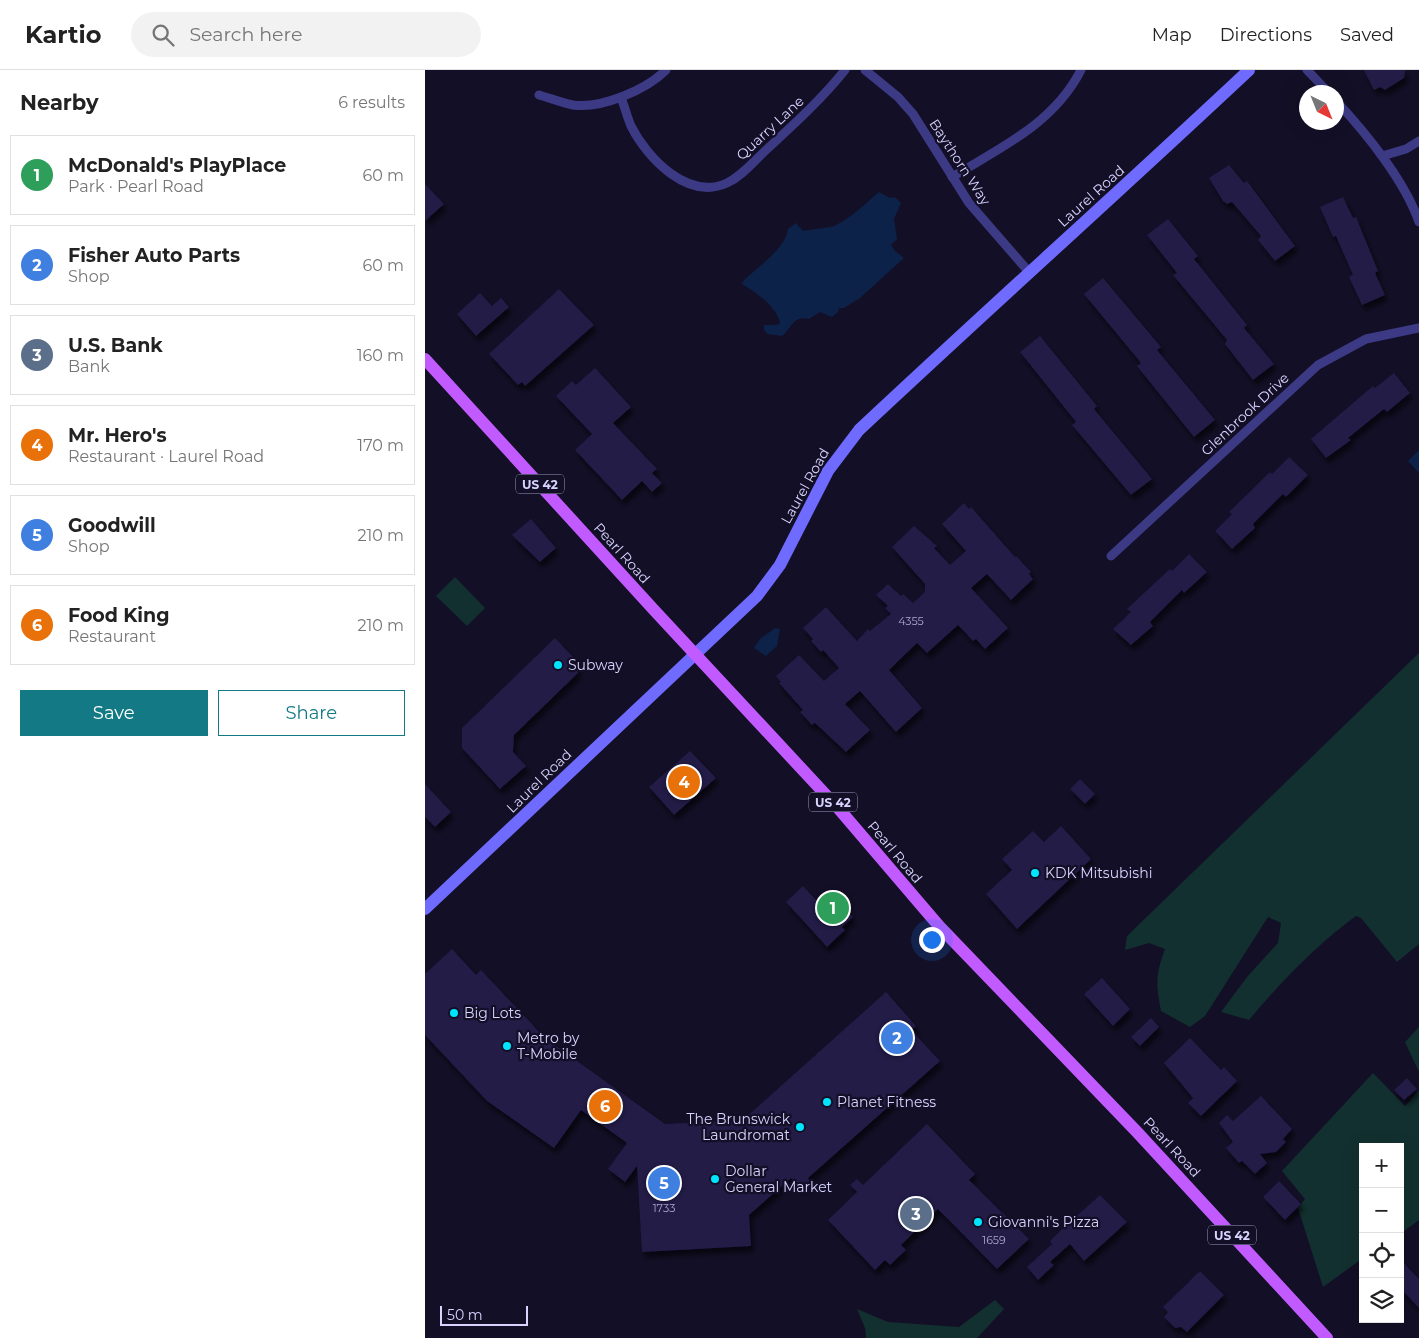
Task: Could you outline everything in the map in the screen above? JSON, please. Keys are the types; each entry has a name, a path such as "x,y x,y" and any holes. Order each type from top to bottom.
{"main road":[{"name":"Pearl Road","path":"425,359 839,809 939,926 1144,1139 1327,1338"}],"street":[{"path":"539,95 574,105 621,98 649,84 666,70"},
{"name":"Quarry Lane","path":"621,98 631,126 639,140 668,172 678,180 702,187 726,183 738,176 822,99 845,70"},
{"name":"Baythorn Way","path":"865,70 898,97 913,114 952,177 984,223 1029,272"},
{"path":"952,177 1020,136 1047,117 1062,101 1081,70"},
{"name":"Laurel Road","path":"425,909 696,655 768,582 780,566 828,471 859,430 1029,272 1157,158 1249,70"},
{"path":"1307,70 1321,85"},
{"path":"1344,110 1372,140 1409,200 1419,222"},
{"path":"1382,156 1406,149 1419,141"},
{"name":"Glenbrook Drive","path":"1111,556 1318,365 1367,339 1419,328"}],"green space":[{"path":"455,577 485,608 467,626 436,596"},
{"path":"1419,653 1419,944 1397,962 1361,918 1356,916 1299,965 1249,1020 1221,1012 1247,977 1278,943 1281,923 1268,917 1205,1016 1190,1027 1161,1011 1157,980 1159,966 1165,949 1149,943 1125,950 1127,936"},
{"path":"1419,1027 1419,1072 1405,1042"},
{"path":"1373,1073 1405,1106 1419,1090 1419,1220 1404,1231 1404,1143 1359,1143 1359,1261 1323,1287 1298,1208 1305,1199 1282,1171"},
{"path":"995,1300 1004,1309 977,1338 866,1338 865,1328 857,1309 888,1322 959,1327"}],"water":[{"path":"879,192 890,198 895,197 901,203 894,219 897,239 891,245 904,258 860,298 844,308 839,308 838,312 832,317 820,312 809,319 799,319 782,336 768,334 764,330 764,325 777,325 780,323 778,317 765,300 742,284 744,280 777,250 788,229 796,223 803,231 834,226 852,215"},
{"path":"1419,450 1419,473 1408,461"},
{"path":"775,628 780,629 777,646 766,656 754,648 760,639"}],"building":[{"path":"1364,70 1405,70 1404,78 1385,90 1380,87 1374,90"},
{"path":"1229,165 1244,183 1247,181 1295,246 1275,261 1258,240 1261,236 1232,202 1227,204 1223,201 1209,178"},
{"path":"425,184 444,204 425,221"},
{"path":"1343,197 1353,218 1356,217 1378,271 1375,273 1385,295 1362,305 1349,277 1353,275 1336,236 1333,237 1320,207"},
{"path":"1168,219 1198,256 1194,259 1247,325 1244,328 1274,364 1253,380 1225,344 1227,340 1173,275 1177,273 1147,235"},
{"path":"1103,278 1161,347 1157,350 1215,420 1194,437 1137,366 1141,363 1084,294"},
{"path":"559,289 594,325 525,386 522,382 518,385 489,354"},
{"path":"480,293 492,306 501,298 509,307 476,336 457,314"},
{"path":"1040,336 1097,406 1094,409 1152,479 1131,495 1072,425 1076,422 1020,352"},
{"path":"595,368 631,407 613,423 657,469 652,473 662,483 652,492 642,481 622,500 575,450 592,434 556,396 572,381 576,385"},
{"path":"1394,373 1410,393 1387,412 1384,409 1348,438 1351,440 1326,458 1311,439 1373,386 1375,388"},
{"path":"1289,457 1308,475 1286,497 1283,494 1253,524 1255,528 1232,549 1215,531 1232,514 1229,512 1270,472 1272,474"},
{"path":"964,503 969,509 971,507 1015,557 1031,572 1029,574 1033,579 1011,600 987,574 971,588 1008,628 985,649 976,639 973,641 958,625 927,653 917,643 889,670 922,708 896,732 860,691 845,704 870,730 846,752 815,723 812,725 800,712 803,710 779,683 781,682 776,676 799,655 824,681 839,668 823,650 821,652 811,641 813,639 803,628 826,607 857,641 868,629 870,631 891,614 885,608 888,606 876,595 888,584 901,596 903,594 913,603 925,592 925,584 892,547 914,526 937,546 934,548 950,565 966,551 942,524"},
{"path":"531,519 556,548 540,562 512,535"},
{"path":"1189,554 1207,572 1184,593 1182,590 1150,622 1153,626 1131,645 1113,629 1131,612 1127,609"},
{"path":"555,638 575,659 578,673 514,735 513,752 526,766 500,789 462,748 462,728"},
{"path":"690,751 716,778 674,815 649,787"},
{"path":"1080,779 1095,794 1085,804 1070,789"},
{"path":"425,784 451,812 435,827 425,817"},
{"path":"1061,826 1091,859 1017,929 986,894 1012,870 1002,859 1033,831 1044,842"},
{"path":"803,886 818,902 831,889 847,906 844,908 853,917 842,927 845,930 827,947 786,902"},
{"path":"452,949 476,975 481,970 545,1038 665,1124 743,1120 886,992 916,1026 911,1030 940,1061 808,1178 810,1182 801,1190 791,1178 749,1215 751,1246 642,1252 637,1166 625,1182 608,1169 627,1143 581,1110 554,1148 487,1101 425,1035 425,974"},
{"path":"1102,978 1130,1009 1113,1026 1084,994"},
{"path":"1151,1018 1159,1027 1140,1046 1131,1037"},
{"path":"1190,1038 1221,1070 1224,1067 1237,1081 1201,1116 1188,1103 1193,1098 1164,1063"},
{"path":"1407,1078 1417,1089 1404,1100 1394,1090"},
{"path":"1261,1096 1292,1129 1283,1139 1286,1142 1276,1152 1260,1154 1267,1163 1255,1174 1242,1161 1239,1163 1226,1148 1233,1142 1219,1123 1227,1115 1233,1121"},
{"path":"927,1124 975,1174 969,1180 1029,1239 997,1269 938,1209 901,1245 906,1250 890,1265 885,1260 875,1270 828,1220 857,1192 850,1185 857,1179 863,1185"},
{"path":"1279,1181 1301,1204 1285,1220 1263,1197"},
{"path":"1100,1195 1127,1222 1084,1261 1070,1244 1050,1262 1054,1265 1038,1280 1027,1267 1052,1244 1050,1241 1059,1232"},
{"path":"1404,1263 1419,1279 1419,1308 1404,1292"},
{"path":"1200,1271 1224,1295 1187,1332 1181,1327 1175,1328 1164,1317 1168,1312 1163,1307"}],"place":[{"name":"Subway","path":"558,665"},
{"name":"Mr. Hero's","path":"684,782"},
{"name":"KDK Mitsubishi","path":"1035,873"},
{"name":"McDonald's PlayPlace","path":"833,908"},
{"name":"Big Lots","path":"454,1013"},
{"name":"Fisher Auto Parts","path":"897,1038"},
{"name":"Metro by T-Mobile","path":"507,1046"},
{"name":"Planet Fitness","path":"827,1102"},
{"name":"Food King","path":"605,1106"},
{"name":"The Brunswick Laundromat","path":"800,1127"},
{"name":"Dollar General Market","path":"715,1179"},
{"name":"Goodwill","path":"664,1183"},
{"name":"U.S. Bank","path":"916,1214"},
{"name":"Giovanni's Pizza","path":"978,1222"}]}
